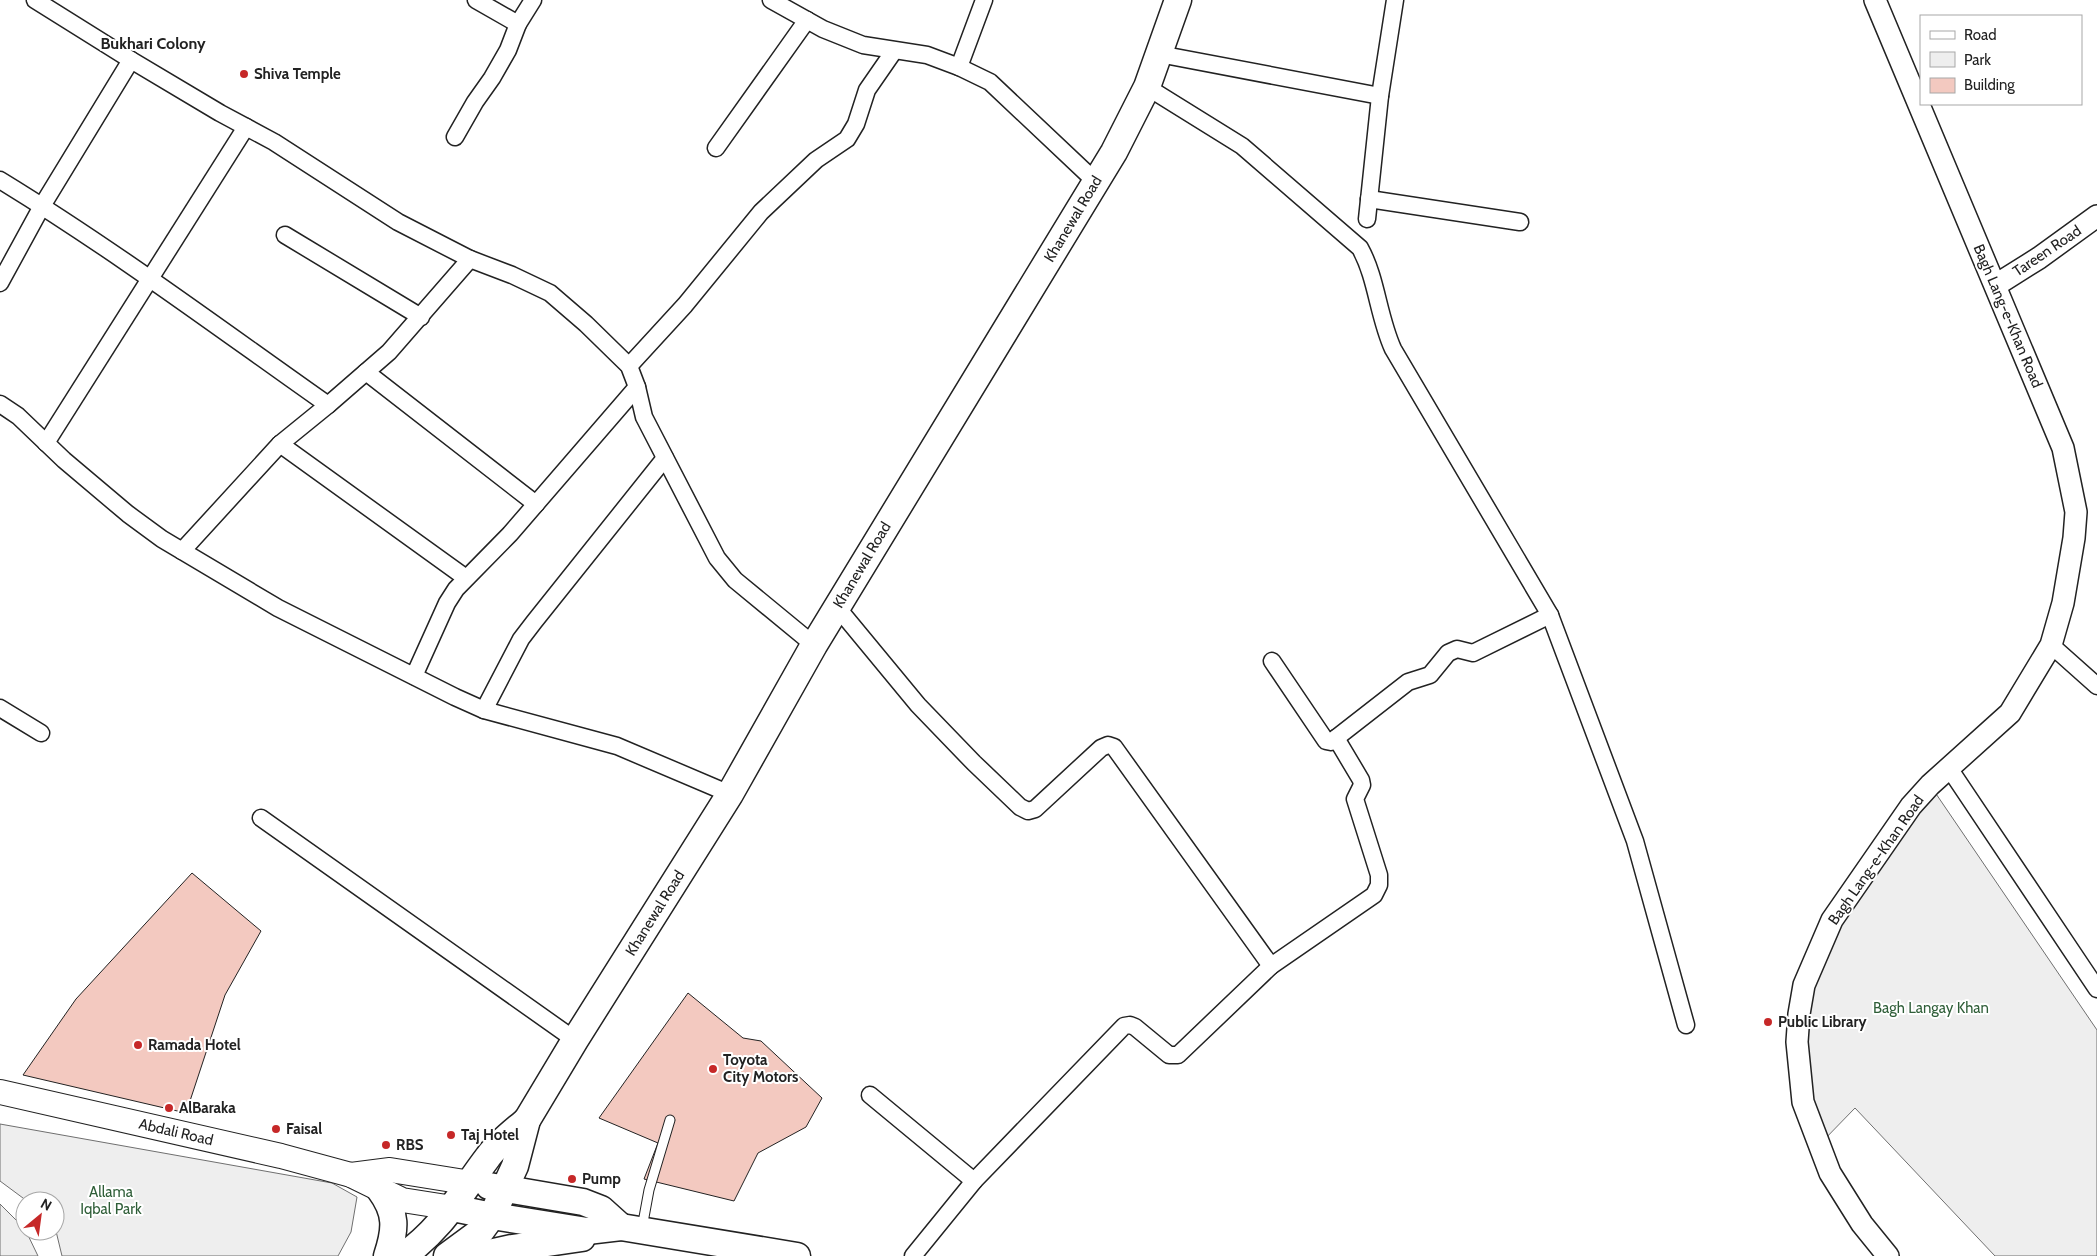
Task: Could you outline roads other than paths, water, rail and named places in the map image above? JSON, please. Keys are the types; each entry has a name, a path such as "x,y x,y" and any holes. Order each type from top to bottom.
{"main road":[{"name":"Khanewal Road","path":"447,1256 481,1231 492,1216 515,1166 527,1120 575,1040 730,794 814,645 1114,152 1147,87 1178,0"},
{"name":"Abdali Road","path":"0,1092 272,1154 351,1175 402,1200 587,1231 631,1228 797,1256"},
{"name":"Khanewal Road","path":"403,1256 429,1235 453,1208 488,1157 508,1135 527,1120"},
{"name":"Abdali Road","path":"351,1175 390,1170 583,1202 601,1209 631,1228"},
{"path":"380,1190 391,1204 394,1223 393,1237 387,1256"},
{"path":"476,1256 631,1228"}],"street":[{"path":"35,0 130,60 274,142 398,222 470,260 520,278 550,293 586,324 629,366 637,387 644,417 726,570 735,580 814,645"},
{"path":"476,0 518,24"},
{"path":"455,137 508,50 518,24 533,0"},
{"path":"771,0 807,20 863,45 927,55 959,66 990,82 1096,182"},
{"path":"959,66 984,0"},
{"path":"1368,218 1380,96 1394,0"},
{"name":"Bagh Lang-e-Khan Road","path":"1875,0 2063,448 2076,512 2068,580 2058,626 2051,645 2010,713 1949,768 1911,806 1832,920 1804,985 1798,1014 1799,1071 1803,1102 1830,1173 1862,1224 1888,1256"},
{"path":"716,148 807,20"},
{"path":"629,366 686,305 761,212 816,160 847,139 856,124 867,90 894,51"},
{"path":"1159,54 1380,96"},
{"path":"0,283 42,206 130,60"},
{"path":"1147,87 1242,146 1360,248 1368,263 1384,328 1393,348 1550,615 1635,841 1686,1025"},
{"path":"46,443 246,127"},
{"path":"0,180 150,279 328,405"},
{"path":"1370,199 1520,222"},
{"name":"Tareen Road","path":"1996,285 2039,258 2097,216"},
{"path":"285,235 421,317"},
{"path":"182,551 280,444 389,352 470,260"},
{"path":"366,372 536,504"},
{"path":"414,676 447,603 456,589 510,534 637,387"},
{"path":"0,404 18,416 46,443 128,514 182,551 278,608 484,710 617,746 730,794"},
{"path":"280,444 466,578"},
{"path":"484,710 521,640 665,458"},
{"path":"837,607 918,705 1020,807 1028,811 1035,809 1101,748 1108,745 1114,747 1271,966"},
{"path":"1272,661 1326,741 1331,742 1408,682 1430,675 1448,653 1457,649 1473,653 1550,615"},
{"path":"2051,645 2097,686"},
{"path":"0,708 41,733"},
{"path":"912,1256 974,1181 1124,1026 1135,1026 1169,1055 1178,1055 1271,966 1374,895 1379,885 1378,875 1356,799 1362,786 1361,780 1336,738"},
{"path":"1949,768 2097,989"},
{"path":"261,818 575,1040"},
{"path":"870,1095 974,1181"}],"lane":[{"path":"631,1228 649,1190 670,1120"}],"place":[{"name":"Shiva Temple","path":"244,74"},
{"name":"Public Library","path":"1768,1022"},
{"name":"Ramada Hotel","path":"138,1045"},
{"name":"Toyota City Motors","path":"713,1069"},
{"name":"AlBaraka","path":"169,1108"},
{"name":"Faisal","path":"276,1129"},
{"name":"Taj Hotel","path":"451,1135"},
{"name":"RBS","path":"386,1145"},
{"name":"Pump","path":"572,1179"}],"district":[{"name":"Bukhari Colony","path":"153,43"}],"park label":[{"name":"Bagh Langay Khan","path":"1931,1008"},
{"name":"Allama Iqbal Park","path":"111,1200"}]}
